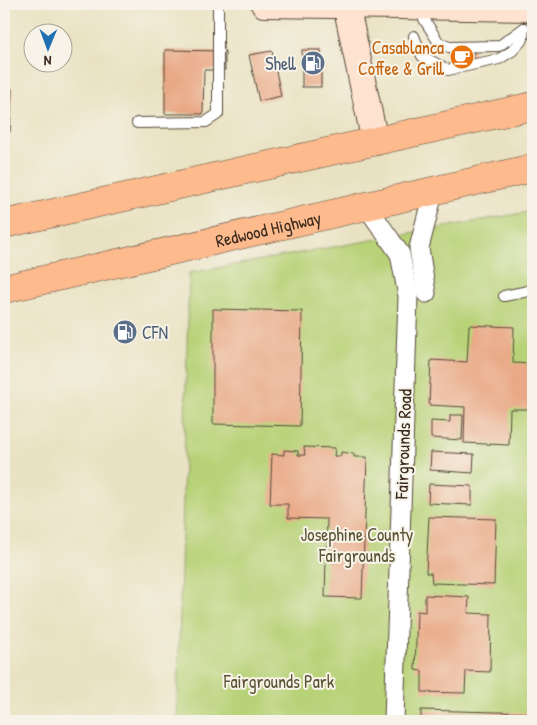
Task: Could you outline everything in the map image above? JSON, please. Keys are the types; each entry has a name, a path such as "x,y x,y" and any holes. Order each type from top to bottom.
{"highway":[{"path":"4,224 533,106"},
{"name":"Redwood Highway","path":"4,289 368,208 533,168"}],"street":[{"path":"264,4 533,8"},
{"path":"346,4 375,142"},
{"path":"417,294 419,248 433,193"},
{"name":"Fairgrounds Road","path":"368,208 400,254 417,294 394,721"}],"lane":[{"path":"137,123 206,122 218,114 218,4"},
{"path":"414,36 422,56 448,70 499,59 512,51 523,39 524,28 499,46 449,47 439,43 424,19"},
{"path":"504,296 533,290"}],"green space":[{"name":"Josephine County Fairgrounds","path":"533,211 533,721 177,721 189,273"}],"building":[{"path":"165,50 225,51 225,70 204,70 203,114 165,114"},
{"path":"302,50 321,50 321,87 302,87"},
{"name":"Casablanca Coffee & Grill","path":"474,50 474,62 451,64 450,52"},
{"path":"272,51 281,96 259,101 249,55"},
{"path":"4,88 12,89 10,132 4,132"},
{"path":"213,309 302,311 300,426 213,424"},
{"path":"469,325 514,327 513,363 533,364 533,409 510,409 509,445 464,443 465,407 429,405 431,360 467,362"},
{"path":"450,415 463,415 462,440 431,438 431,421 450,422"},
{"path":"304,447 335,448 334,456 341,456 341,452 354,454 354,457 367,457 362,598 325,597 327,519 288,518 288,504 270,504 272,454 284,455 284,450 298,451 298,455 305,455"},
{"path":"431,452 474,454 473,473 430,470"},
{"path":"429,484 472,486 472,505 428,503"},
{"path":"429,517 496,519 494,585 432,583 431,573 426,573"},
{"path":"425,595 469,597 468,613 491,614 490,672 466,671 465,693 422,692 422,671 415,670 417,611 425,612"},
{"path":"421,710 533,713 533,721 421,721"}],"place":[{"name":"Casablanca Coffee & Grill","path":"462,57"},
{"name":"Shell","path":"313,63"},
{"name":"CFN","path":"125,332"}],"park label":[{"name":"Fairgrounds Park","path":"279,681"}]}
